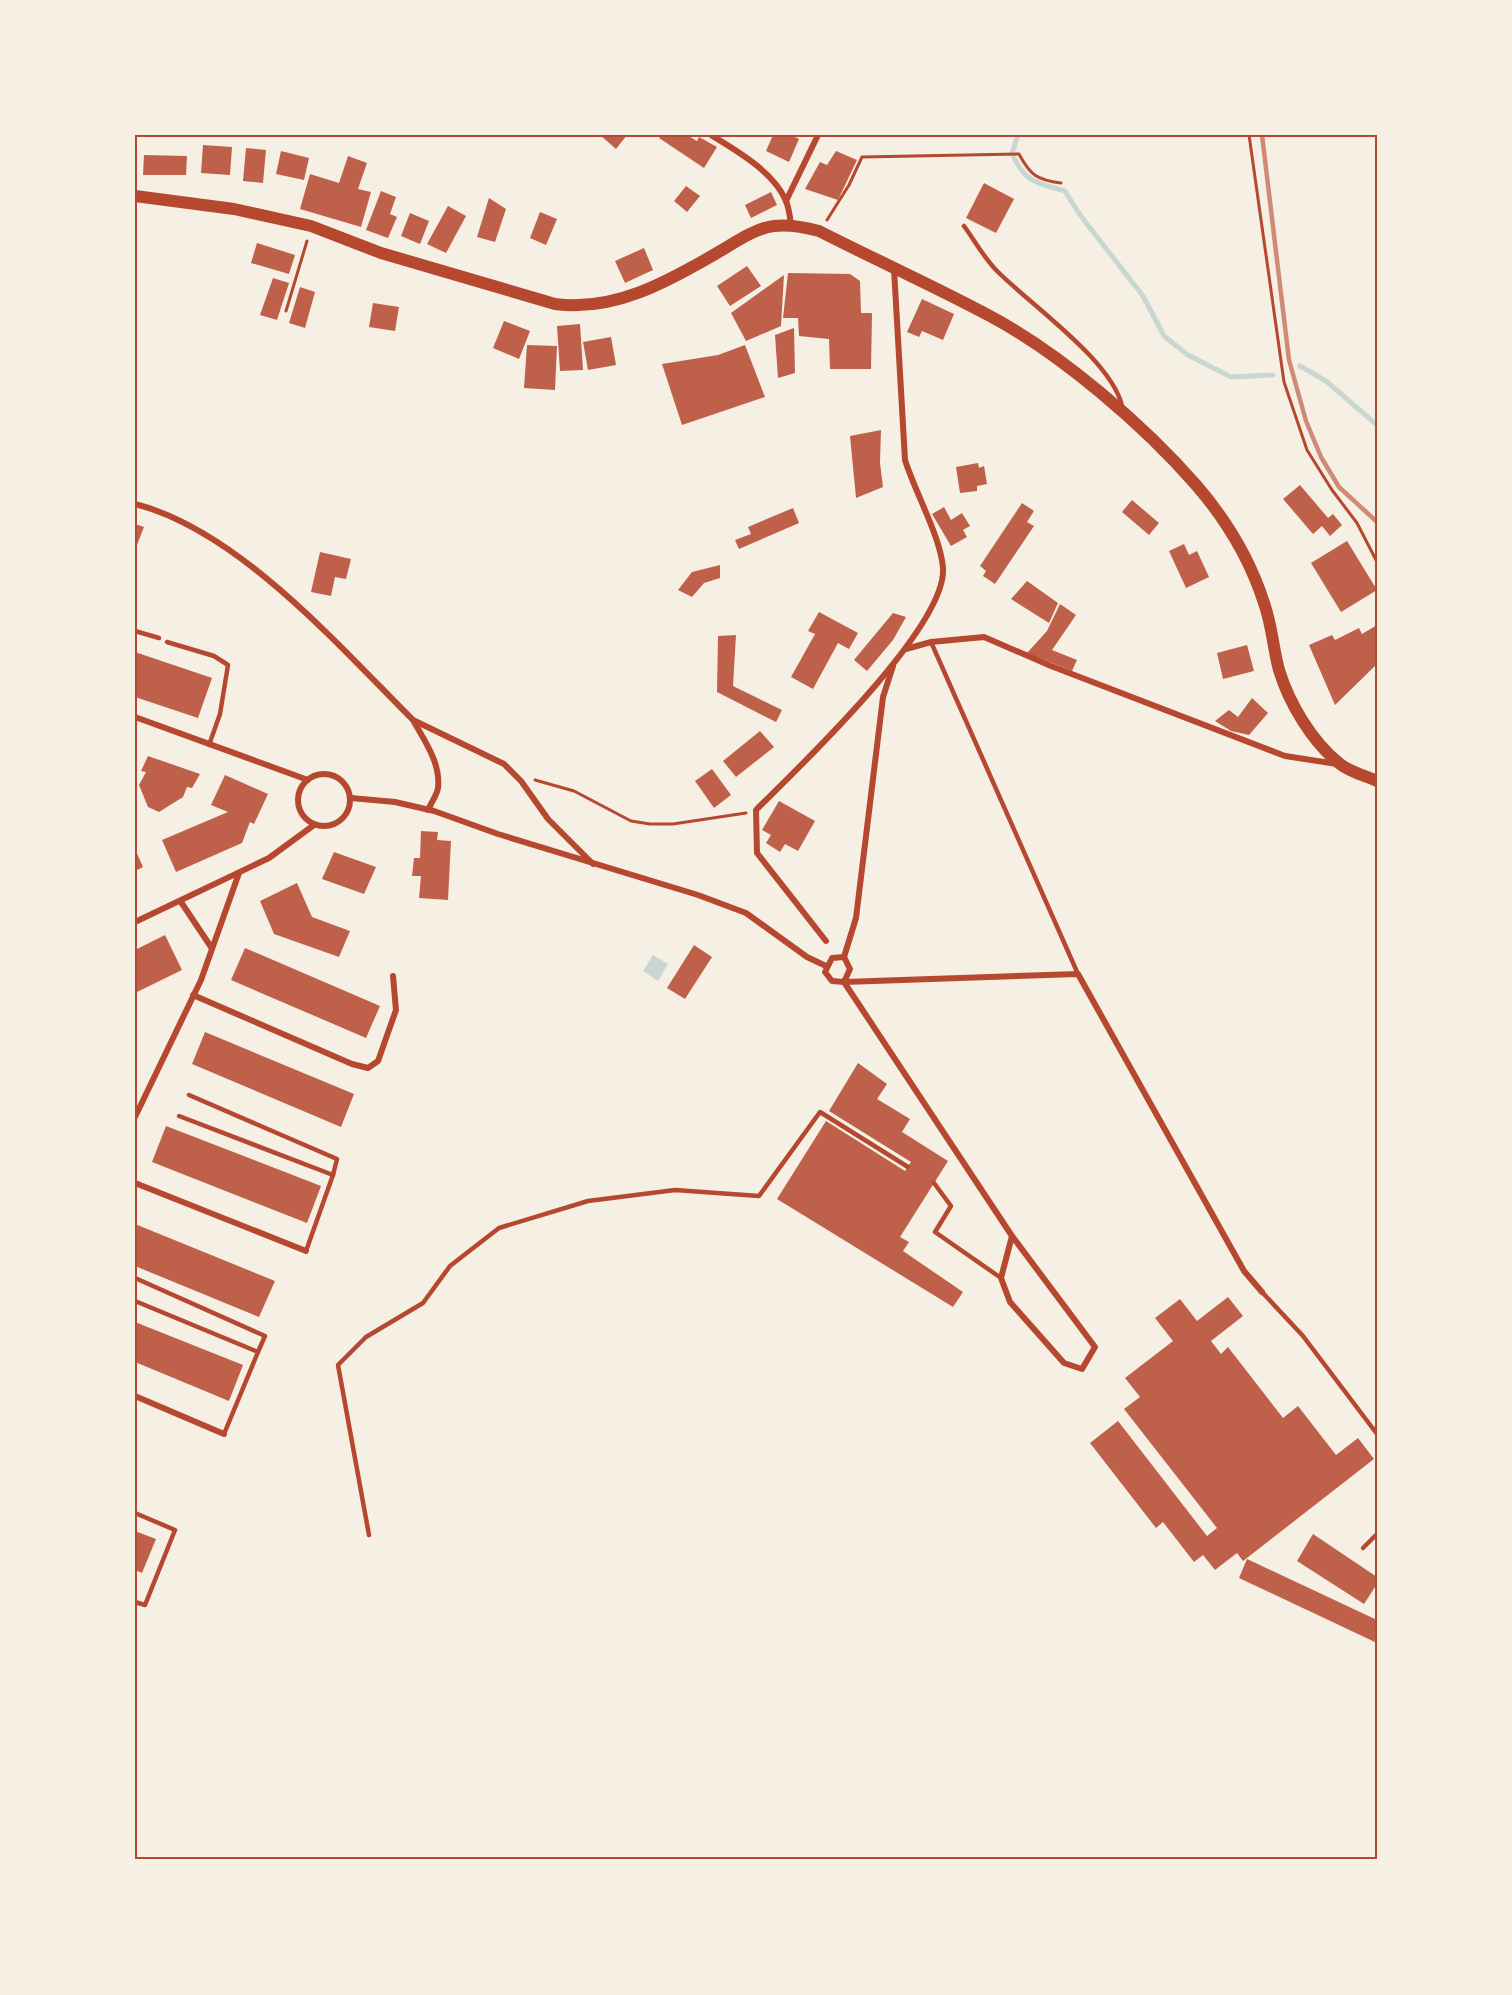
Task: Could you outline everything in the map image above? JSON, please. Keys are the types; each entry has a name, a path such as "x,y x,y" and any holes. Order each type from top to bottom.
{"main road":[{"path":"135,196 234,209 311,226 381,253 555,304 577,307 621,299 668,281 739,240 772,226 791,225 819,231 992,317 1050,356 1124,415 1175,462 1231,529 1265,604 1287,694 1309,730 1340,764 1377,781"}],"street":[{"path":"711,135 736,151 768,177 786,201 791,225"},
{"path":"786,201 818,135"},
{"path":"826,941 757,853 756,810 842,723 906,649 939,591 943,569 939,547 914,489 905,460 894,269"},
{"path":"135,504 159,510 222,545 263,575 412,720 428,746 436,770 438,789 428,810"},
{"path":"906,649 931,642 984,637 1051,666 1285,756 1340,764"},
{"path":"844,982 850,969 844,957 856,918 884,697 894,662"},
{"path":"135,717 308,780"},
{"path":"412,720 504,765 521,781 548,819 593,864"},
{"path":"135,922 269,858 314,825 332,826 340,822 346,815 351,798 343,781 335,776 316,775 308,780 298,795 301,813 314,825"},
{"path":"351,798 395,802 428,810 593,864 698,895 746,913 807,957 826,966"},
{"path":"135,1117 193,995 239,873"},
{"path":"181,902 211,947"},
{"path":"844,957 832,958 826,966 825,972 832,981 1078,974 1244,1271 1262,1292"},
{"path":"193,995 352,1064 368,1068 378,1061 396,1010 393,976"},
{"path":"844,982 1012,1236 1095,1347 1082,1369 1064,1363 1010,1302 1001,1278 1012,1236"},
{"path":"135,1183 306,1251"},
{"path":"135,1396 224,1434"}],"lane":[{"path":"964,226 995,269 1097,363 1119,392 1124,415"},
{"path":"135,631 159,638"},
{"path":"167,642 214,656 228,665 220,714 209,745"},
{"path":"931,642 1078,974"},
{"path":"189,1095 337,1159 306,1251"},
{"path":"369,1535 338,1365 366,1337 423,1302 450,1266 499,1228 588,1201 675,1190 759,1196 820,1112 908,1167"},
{"path":"180,1116 333,1175"},
{"path":"934,1183 951,1206 935,1232 1001,1278"},
{"path":"135,1278 265,1336 224,1434"},
{"path":"1262,1292 1303,1336 1377,1434"},
{"path":"135,1301 258,1352"},
{"path":"135,1513 175,1530 145,1605 135,1602"},
{"path":"1363,1548 1377,1534"}],"path":[{"path":"1249,135 1284,382 1307,450 1332,490 1357,523 1377,562"},
{"path":"819,231 849,185 862,157 1019,154 1026,167 1041,180 1061,183"},
{"path":"286,311 311,226"},
{"path":"535,780 574,791 631,821 673,825 729,816"}],"shaded area":[{"path":"653,955 668,964 658,981 643,971"}],"building":[{"path":"600,135 627,135 616,149"},
{"path":"661,135 687,135 697,141 699,137 717,147 704,168 659,138"},
{"path":"773,135 791,135 799,139 789,162 766,151"},
{"path":"203,145 232,147 230,175 201,173"},
{"path":"246,148 266,150 263,183 243,181"},
{"path":"281,151 309,158 304,180 276,174"},
{"path":"836,151 857,160 838,200 805,189 820,162 827,165"},
{"path":"144,155 187,156 186,175 143,175"},
{"path":"348,156 367,163 358,189 371,192 361,227 300,209 310,174 339,183"},
{"path":"984,183 1014,199 996,233 966,218"},
{"path":"686,186 700,196 687,212 674,201"},
{"path":"381,191 396,197 390,214 397,217 388,238 366,230"},
{"path":"771,192 777,205 751,218 745,205"},
{"path":"489,198 506,209 495,242 477,237"},
{"path":"448,206 466,216 446,253 427,244"},
{"path":"540,212 557,219 546,245 530,238"},
{"path":"410,213 429,221 420,244 401,236"},
{"path":"257,243 295,255 289,274 251,263"},
{"path":"644,248 653,270 625,283 615,261"},
{"path":"747,266 761,286 730,306 717,286"},
{"path":"788,273 850,274 860,281 861,313 872,313 871,369 830,369 829,339 799,336 798,318 783,318"},
{"path":"784,275 781,326 746,341 731,313"},
{"path":"273,278 289,283 277,320 260,315"},
{"path":"300,287 315,292 305,328 289,323"},
{"path":"922,299 954,314 943,340 922,331 919,337 907,332"},
{"path":"373,303 399,307 395,331 369,327"},
{"path":"504,321 530,331 519,359 493,348"},
{"path":"580,324 583,370 560,371 557,326"},
{"path":"794,328 795,373 778,378 775,335"},
{"path":"611,337 616,365 588,370 583,342"},
{"path":"527,345 557,346 555,390 524,388"},
{"path":"745,345 765,397 682,425 662,364 718,355"},
{"path":"881,430 880,463 883,487 856,498 850,436"},
{"path":"978,463 979,468 984,466 987,484 977,486 977,491 960,493 956,467"},
{"path":"1300,485 1328,518 1333,514 1342,525 1330,536 1322,526 1313,534 1283,499"},
{"path":"1132,500 1159,523 1149,535 1122,512"},
{"path":"1022,503 1034,511 1027,522 1034,526 995,584 983,576 986,571 980,566"},
{"path":"944,507 951,520 962,513 970,526 963,530 967,537 951,546 932,514"},
{"path":"793,508 799,523 739,549 735,540 751,534 748,527"},
{"path":"135,524 144,527 135,550"},
{"path":"1347,541 1377,590 1341,612 1311,563"},
{"path":"1184,544 1189,555 1197,551 1209,577 1186,588 1169,551"},
{"path":"320,552 351,559 346,579 335,577 331,596 311,592"},
{"path":"720,565 720,578 704,583 692,597 678,590 692,572"},
{"path":"1027,581 1058,603 1049,623 1011,599"},
{"path":"1060,604 1076,615 1052,650 1077,660 1072,671 1027,653 1047,631"},
{"path":"819,612 858,633 849,649 838,643 813,689 791,677 815,634 808,631"},
{"path":"893,613 906,617 893,640 867,671 854,660"},
{"path":"1377,625 1377,664 1335,705 1309,645 1332,635 1335,640 1359,628 1362,634"},
{"path":"736,635 733,686 782,710 776,722 717,692 718,636"},
{"path":"1247,645 1254,671 1223,679 1217,653"},
{"path":"135,652 212,678 198,718 135,697"},
{"path":"1252,698 1268,713 1249,735 1231,731 1215,721 1229,710 1238,717"},
{"path":"760,731 774,747 736,777 723,761"},
{"path":"148,756 200,774 192,788 187,787 183,797 159,812 148,807 139,785 146,772 141,771"},
{"path":"712,769 731,795 714,808 695,781"},
{"path":"225,775 268,794 254,824 250,822 242,843 176,872 162,840 228,812 211,805"},
{"path":"779,801 815,821 798,851 785,844 780,852 766,843 771,835 762,830"},
{"path":"421,831 438,832 437,840 451,841 448,900 419,898 421,876 412,876 414,858 420,858"},
{"path":"135,849 143,867 135,871"},
{"path":"334,852 376,867 364,894 322,879"},
{"path":"297,883 312,917 350,931 339,957 274,934 260,901"},
{"path":"165,935 182,970 135,993 135,950"},
{"path":"694,945 712,957 685,999 667,988"},
{"path":"245,948 380,1006 366,1038 231,980"},
{"path":"205,1032 354,1094 341,1127 192,1064"},
{"path":"858,1063 887,1084 877,1099 910,1119 902,1132 948,1161 900,1237 909,1242 903,1251 963,1292 953,1307 777,1199 826,1121 905,1171 911,1162 829,1111"},
{"path":"166,1126 321,1186 307,1223 152,1162"},
{"path":"135,1224 275,1281 259,1317 135,1266"},
{"path":"1228,1297 1243,1316 1211,1341 1221,1354 1228,1347 1283,1418 1298,1406 1336,1455 1358,1438 1374,1459 1243,1561 1237,1553 1215,1570 1203,1555 1194,1562 1163,1522 1156,1528 1090,1443 1118,1421 1207,1536 1217,1528 1124,1409 1140,1397 1125,1378 1173,1341 1155,1318 1180,1299 1197,1321"},
{"path":"135,1322 243,1365 229,1401 135,1362"},
{"path":"135,1531 156,1539 142,1573 135,1570"},
{"path":"1313,1534 1377,1577 1377,1584 1364,1604 1297,1561"},
{"path":"1247,1559 1377,1620 1377,1643 1239,1578"}],"waterway":[{"path":"1018,135 1012,153 1021,170 1032,180 1065,191 1080,215 1143,296 1164,336 1188,355 1231,377 1273,375"},
{"path":"1300,366 1326,381 1377,425"}],"railway":[{"path":"1262,135 1289,360 1306,421 1321,457 1339,487 1377,522"}]}
